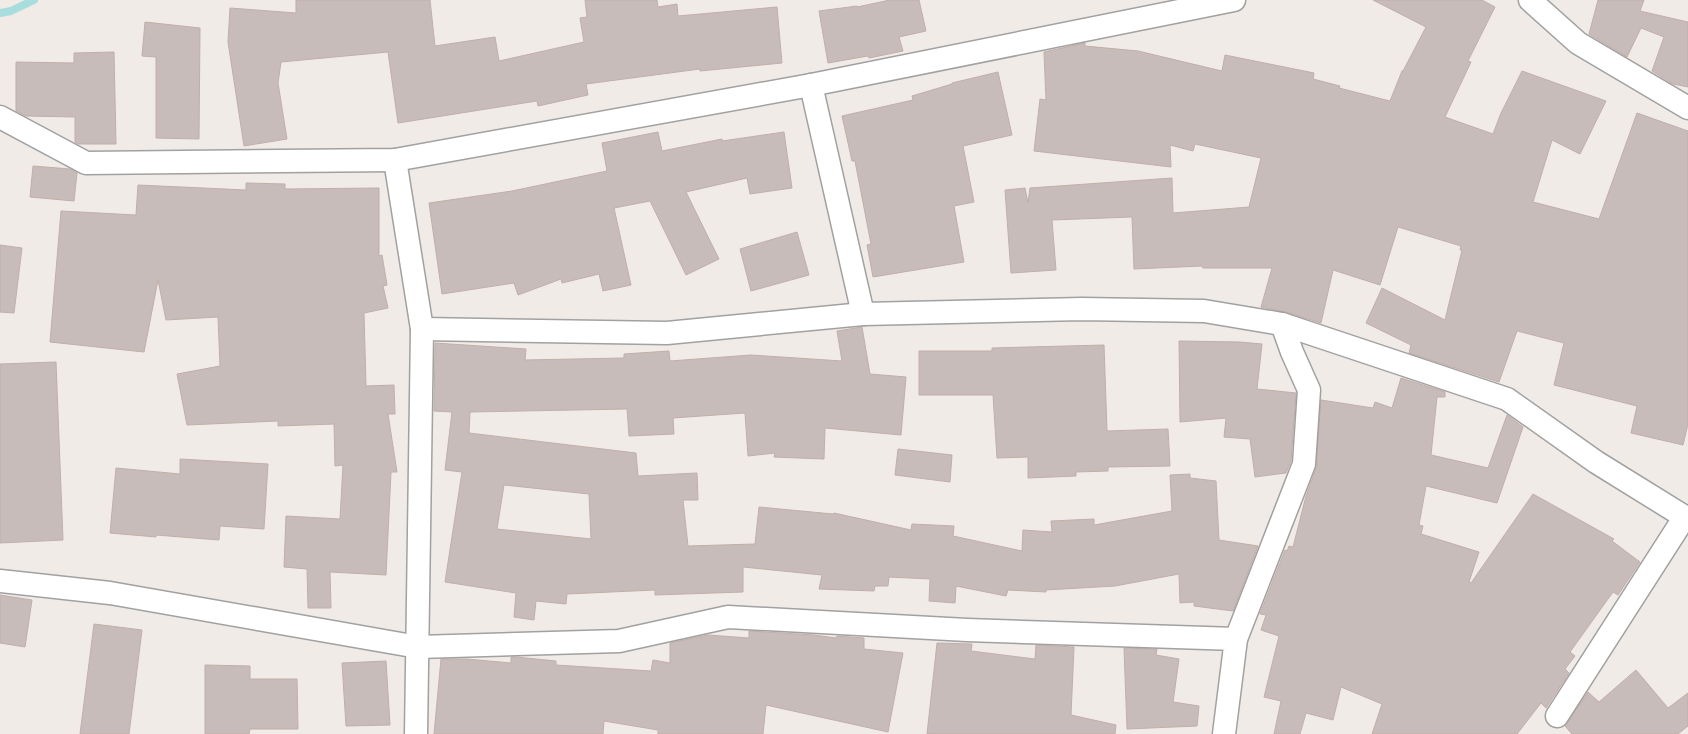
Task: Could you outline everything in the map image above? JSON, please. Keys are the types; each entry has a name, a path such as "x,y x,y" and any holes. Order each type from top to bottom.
{"street":[{"path":"0,117 86,163 396,160 812,85 1234,0"},
{"path":"1530,0 1578,43 1688,108"},
{"path":"812,85 863,314"},
{"path":"396,160 422,329 416,734"},
{"path":"422,329 667,333 863,314 1082,309 1195,310 1282,324 1507,399 1596,462 1686,518 1557,716"},
{"path":"1224,734 1236,639 1304,464 1309,390 1282,324"},
{"path":"0,581 110,593 418,647 619,641 728,617 967,630 1236,639"}],"building":[{"path":"296,0 430,0 435,46 495,37 499,61 584,42 580,18 587,17 585,0 657,0 658,7 677,4 678,16 777,7 782,63 700,71 700,69 586,84 588,95 538,106 537,101 398,123 388,52 281,62 278,83 287,139 244,146 228,42 230,8 296,13"},
{"path":"890,0 919,0 926,31 899,37 903,51 869,58 868,56 828,63 819,11 857,7"},
{"path":"1373,0 1482,0 1495,7 1468,61 1471,62 1445,117 1493,134 1501,113 1522,71 1606,101 1580,154 1552,140 1533,202 1599,219 1637,113 1688,131 1688,424 1683,445 1631,433 1637,406 1554,385 1564,343 1517,331 1499,382 1409,353 1411,345 1366,323 1382,288 1445,320 1462,250 1460,250 1461,246 1398,227 1380,285 1333,270 1321,323 1286,312 1261,307 1272,268 1203,268 1202,266 1134,269 1132,217 1052,220 1056,270 1011,273 1005,190 1025,188 1028,203 1030,188 1172,178 1173,213 1249,207 1261,158 1195,144 1193,151 1170,145 1171,167 1034,151 1040,99 1046,100 1044,52 1085,43 1085,46 1138,51 1222,71 1225,55 1314,73 1313,79 1340,86 1339,88 1390,101 1402,71 1426,27"},
{"path":"1598,0 1644,0 1640,11 1688,22 1688,87 1673,84 1652,71 1664,37 1641,28 1627,57 1589,34"},
{"path":"145,22 200,28 199,139 156,138 156,57 142,56"},
{"path":"114,52 116,144 78,144 75,142 75,117 26,116 16,111 16,62 74,63 74,53"},
{"path":"998,72 1012,135 963,146 974,202 954,206 964,262 873,277 867,245 871,244 855,161 852,161 842,116 913,100 912,96 952,83"},
{"path":"658,132 662,151 722,139 722,141 784,132 792,188 750,194 747,178 686,192 719,259 686,275 650,201 614,208 631,285 603,291 599,274 562,283 561,279 518,295 514,283 442,294 429,203 512,191 607,171 602,143"},
{"path":"33,166 70,169 77,173 74,201 30,197"},
{"path":"246,183 285,184 285,189 379,188 379,256 382,255 387,285 383,286 388,308 364,313 366,386 394,385 395,414 388,414 397,472 391,472 386,575 330,572 331,608 308,608 307,569 284,567 286,516 340,519 343,465 335,466 334,424 278,426 278,421 187,425 177,374 220,366 218,317 166,320 158,280 144,352 50,342 61,211 136,215 138,185 246,190"},
{"path":"797,232 809,275 751,291 740,249"},
{"path":"0,245 22,248 14,313 0,312"},
{"path":"862,327 870,374 906,377 901,435 825,428 824,459 774,457 775,453 748,456 745,413 673,418 674,434 629,436 627,409 470,412 469,433 636,453 638,476 697,473 698,500 683,500 688,546 755,544 759,507 834,513 911,530 912,524 954,526 953,536 1022,551 1023,530 1052,532 1051,521 1094,519 1094,525 1172,511 1170,475 1190,474 1190,478 1216,481 1219,540 1258,546 1233,611 1194,606 1194,602 1180,603 1179,574 1115,586 1046,590 1046,592 1008,590 1006,596 956,586 955,603 929,601 930,579 889,577 888,586 875,586 874,591 819,589 822,575 743,567 743,592 655,595 655,590 567,594 566,604 536,601 534,620 514,617 516,593 445,582 462,472 445,470 452,412 434,411 435,343 526,349 525,360 624,358 624,354 669,351 670,361 751,355 842,361 837,331","holes":["504,485 589,494 591,539 497,529"]},
{"path":"1179,341 1262,344 1257,389 1296,393 1291,461 1286,473 1255,477 1250,439 1224,437 1226,418 1180,422"},
{"path":"1104,345 1107,431 1168,429 1170,466 1108,467 1108,471 1076,472 1076,476 1028,478 1028,457 997,458 993,395 919,395 919,351 992,351 992,348"},
{"path":"56,362 63,540 0,543 0,364"},
{"path":"1401,378 1445,392 1445,397 1437,397 1431,455 1488,468 1507,415 1523,427 1497,503 1426,486 1419,525 1423,526 1421,534 1479,552 1469,582 1471,583 1533,494 1614,539 1612,541 1640,562 1618,595 1613,592 1570,652 1575,656 1565,669 1569,673 1546,708 1541,703 1517,734 1372,734 1382,704 1341,687 1333,720 1306,713 1300,734 1274,734 1281,701 1264,697 1279,636 1261,630 1266,615 1260,614 1285,550 1287,551 1289,546 1293,547 1306,496 1316,469 1321,400 1373,408 1375,402 1392,408"},
{"path":"898,449 952,455 950,482 895,475"},
{"path":"180,459 268,464 264,529 220,526 219,540 110,533 116,468 180,474"},
{"path":"0,595 32,600 25,647 0,643"},
{"path":"94,624 142,630 129,734 80,734"},
{"path":"749,631 836,638 837,636 864,638 864,649 903,653 888,732 766,705 763,734 658,734 658,730 604,721 603,734 434,734 441,659 511,663 511,657 516,657 556,661 556,665 651,671 653,660 670,663 670,643 708,635 749,638"},
{"path":"937,643 972,644 971,651 1035,659 1036,645 1074,647 1071,715 1116,725 1115,734 927,734"},
{"path":"1124,648 1157,649 1156,655 1179,659 1173,702 1199,706 1197,726 1127,729"},
{"path":"386,661 390,725 346,726 342,663"},
{"path":"205,665 250,666 250,679 297,679 298,729 250,729 249,734 205,734"},
{"path":"1636,670 1668,708 1688,693 1688,726 1678,734 1572,734 1565,726 1588,692 1599,702"}],"waterway":[{"path":"0,13 11,11 34,0"}]}
